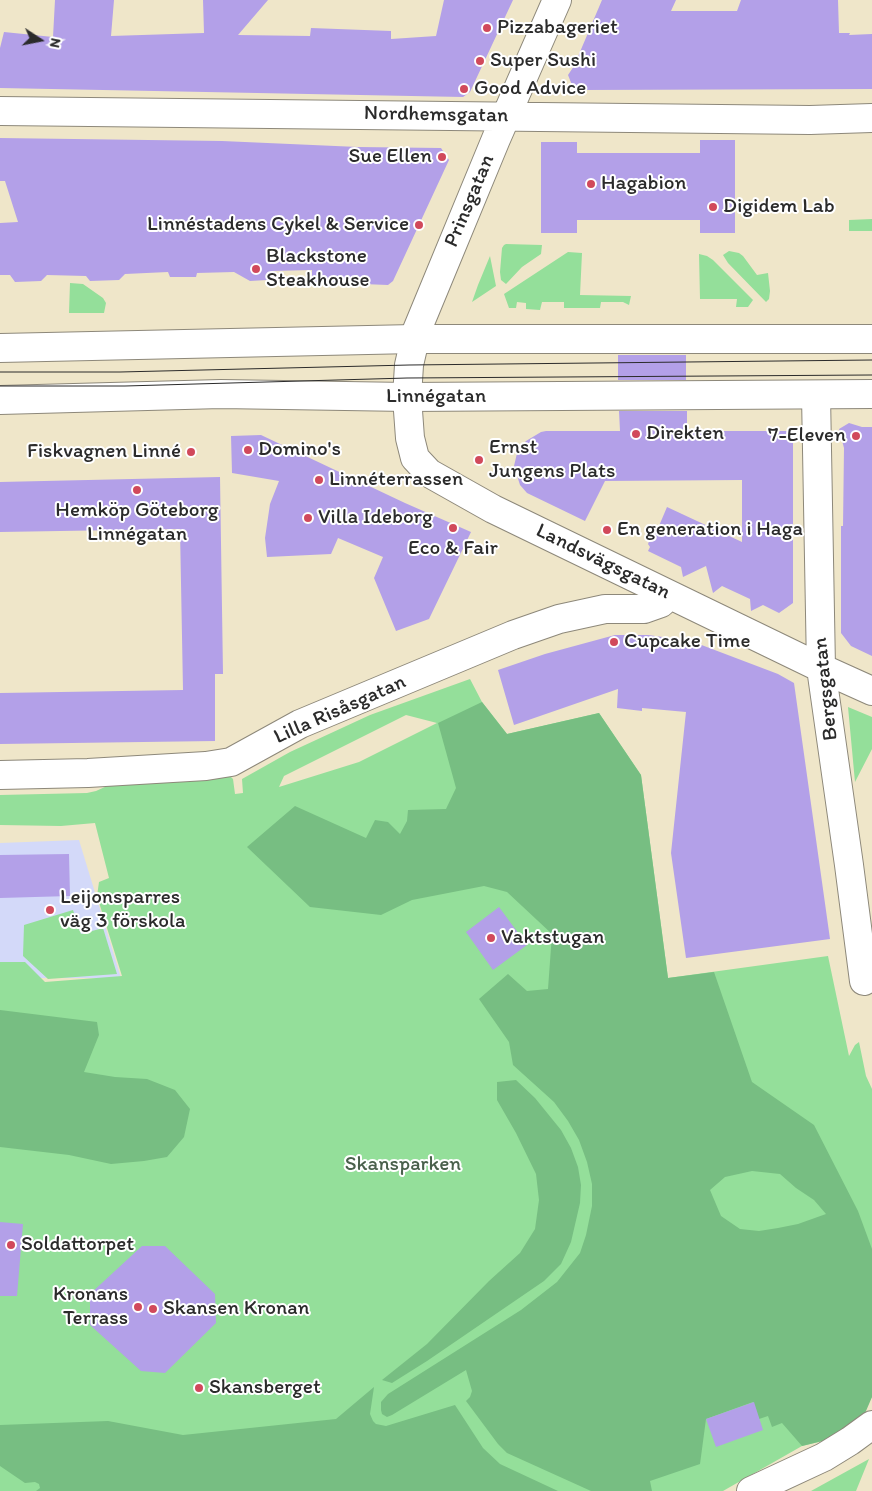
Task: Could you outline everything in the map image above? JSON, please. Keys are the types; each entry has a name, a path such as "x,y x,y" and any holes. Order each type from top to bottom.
{"street":[{"name":"Prinsgatan","path":"407,387 414,339 423,312 557,0"},
{"name":"Nordhemsgatan","path":"0,111 810,120 872,118"},
{"path":"0,348 414,339 872,339"},
{"name":"Linnégatan","path":"0,400 407,387 816,395 872,394"},
{"name":"Landsvägsgatan","path":"407,387 413,453 420,465 428,473 494,509 669,595 872,691"},
{"name":"Bergsgatan","path":"816,395 821,668 864,981"},
{"name":"Lilla Risåsgatan","path":"0,775 88,773 206,766 232,762 300,724 514,635 559,619 605,609 644,608 660,603 669,595"},
{"path":"751,1491 824,1457 872,1425"}],"shaded area":[{"name":"Leijonsparres väg 3 förskola","path":"79,840 121,978 0,978 0,843"}],"green space":[{"path":"872,219 872,231 849,231 849,220"},
{"path":"506,244 542,245 541,254 522,267 506,284 501,280 500,272 502,248"},
{"path":"729,251 743,256 757,275 768,273 770,291 769,299 766,302 728,263 723,255"},
{"path":"568,252 582,253 580,295 631,296 629,305 623,302 601,302 600,308 564,308 564,302 542,302 540,310 526,309 526,303 517,302 516,308 509,308 504,294"},
{"path":"699,254 713,260 753,300 748,307 736,307 737,299 700,299"},
{"path":"490,256 496,286 472,302 478,285"},
{"path":"70,283 83,284 103,298 106,303 104,313 69,313"},
{"name":"Skansparken","path":"470,679 482,702 507,734 599,713 641,775 668,978 828,956 849,1056 855,1045 859,1042 866,1076 872,1089 872,1397 847,1435 802,1446 723,1491 0,1491 0,962 25,962 45,982 122,976 97,896 99,882 109,878 95,823 61,826 0,825 0,795 87,793 118,781 230,776 233,779 235,794 243,793 242,779 290,752 370,715","holes":["406,715 437,723 359,762 279,787 284,776"]},
{"path":"482,702 507,734 599,713 641,775 668,978 714,972 752,1082 814,1125 858,1211 872,1249 872,1397 863,1418 847,1435 802,1446 782,1423 772,1427 768,1416 759,1419 753,1402 706,1419 700,1464 650,1481 652,1491 591,1491 507,1453 466,1401 472,1391 466,1370 392,1415 387,1417 382,1414 381,1402 388,1394 521,1310 557,1282 580,1253 592,1206 592,1184 579,1140 554,1102 513,1065 509,1042 479,999 508,974 527,991 548,989 552,934 507,892 484,886 412,900 381,915 310,907 247,847 295,806 366,838 375,820 388,822 400,834 407,821 408,810 446,809 456,788 438,723","holes":["752,1171 780,1174 814,1200 826,1214 798,1224 759,1231 740,1229 721,1216 710,1190 725,1177"]},
{"path":"848,707 872,717 872,749 855,782"},
{"path":"73,910 81,934 103,928 117,974 48,979 23,956 24,925"},
{"path":"0,1010 97,1022 99,1035 84,1072 115,1077 147,1079 175,1090 190,1109 184,1137 167,1157 111,1164 69,1155 0,1147"},
{"path":"516,1080 535,1098 561,1130 571,1148 578,1167 581,1185 580,1203 571,1242 561,1264 544,1281 392,1383 382,1380 427,1344 489,1281 520,1253 535,1229 539,1200 536,1174 497,1100 497,1082"},
{"path":"374,1387 370,1414 376,1424 386,1426 455,1405 483,1448 500,1464 558,1491 36,1491 40,1488 39,1484 35,1482 25,1483 0,1466 0,1425 108,1421 183,1435 336,1419"},
{"path":"869,1459 856,1491 811,1491"}],"building":[{"path":"55,0 114,0 111,36 204,33 203,0 268,0 238,35 310,36 311,28 391,31 391,39 436,36 444,0 513,0 470,92 463,97 0,88 0,48 4,32 53,37"},
{"path":"602,0 676,0 671,11 737,11 741,0 838,0 839,33 850,33 849,35 872,34 872,89 580,90 572,85 568,75 574,66"},
{"path":"0,138 222,141 358,147 441,148 449,160 393,281 388,285 312,282 312,270 272,271 267,280 250,281 234,272 197,273 196,277 170,277 168,272 125,274 119,280 90,281 86,276 47,275 41,281 15,282 10,275 0,275 0,223 18,222 5,181 0,181"},
{"path":"700,140 735,140 735,233 700,233 700,220 577,220 577,233 541,233 541,142 577,142 577,153 700,153"},
{"path":"618,355 686,355 686,380 618,380"},
{"path":"619,411 687,411 687,431 793,431 793,603 779,613 763,605 751,611 750,599 722,586 713,593 706,566 683,577 681,567 648,551 650,547 648,544 652,534 656,533 667,507 742,542 742,480 605,481 585,521 527,493 520,485 514,466 518,449 526,441 546,431 620,431"},
{"path":"849,423 862,427 872,427 872,656 851,646 841,633 841,526 843,526 844,448 839,429"},
{"path":"261,435 471,532 429,619 396,631 374,578 383,557 338,538 331,554 267,557 265,538 270,504 279,481 232,473 231,436"},
{"path":"220,477 223,674 215,674 215,741 0,744 0,693 183,690 180,529 0,532 0,482"},
{"path":"615,635 648,635 691,641 778,674 794,683 830,939 686,958 671,853 686,712 642,708 642,711 617,708 618,689 514,725 498,670 545,654"},
{"path":"69,854 70,896 0,898 0,855"},
{"name":"Vaktstugan","path":"499,907 527,945 493,970 466,932"},
{"name":"Soldattorpet","path":"0,1222 23,1224 17,1296 0,1296"},
{"name":"Skansen Kronan","path":"142,1246 165,1246 215,1294 216,1323 165,1373 141,1371 90,1325 90,1294"},
{"path":"754,1402 763,1430 716,1447 706,1419"}],"tram line":[{"path":"0,372 120,372 409,365 872,360"},
{"path":"0,386 125,386 407,378 872,375"}],"place":[{"name":"Pizzabageriet","path":"487,28"},
{"name":"Super Sushi","path":"480,61"},
{"name":"Good Advice","path":"464,89"},
{"name":"Sue Ellen","path":"442,157"},
{"name":"Hagabion","path":"591,184"},
{"name":"Digidem Lab","path":"713,207"},
{"name":"Linnéstadens Cykel & Service","path":"419,225"},
{"name":"Blackstone Steakhouse","path":"256,269"},
{"name":"Direkten","path":"636,434"},
{"name":"7-Eleven","path":"856,436"},
{"name":"Domino's","path":"248,450"},
{"name":"Fiskvagnen Linné","path":"191,452"},
{"name":"Ernst Jungens Plats","path":"479,460"},
{"name":"Linnéterrassen","path":"319,480"},
{"name":"Hemköp Göteborg Linnégatan","path":"137,490"},
{"name":"Villa Ideborg","path":"308,518"},
{"name":"Eco & Fair","path":"453,528"},
{"name":"En generation i Haga","path":"607,530"},
{"name":"Cupcake Time","path":"614,642"},
{"name":"Leijonsparres väg 3 förskola","path":"50,910"},
{"name":"Vaktstugan","path":"491,938"},
{"name":"Soldattorpet","path":"11,1245"},
{"name":"Kronans Terrass","path":"138,1307"},
{"name":"Skansen Kronan","path":"153,1309"},
{"name":"Skansberget","path":"199,1388"}]}
